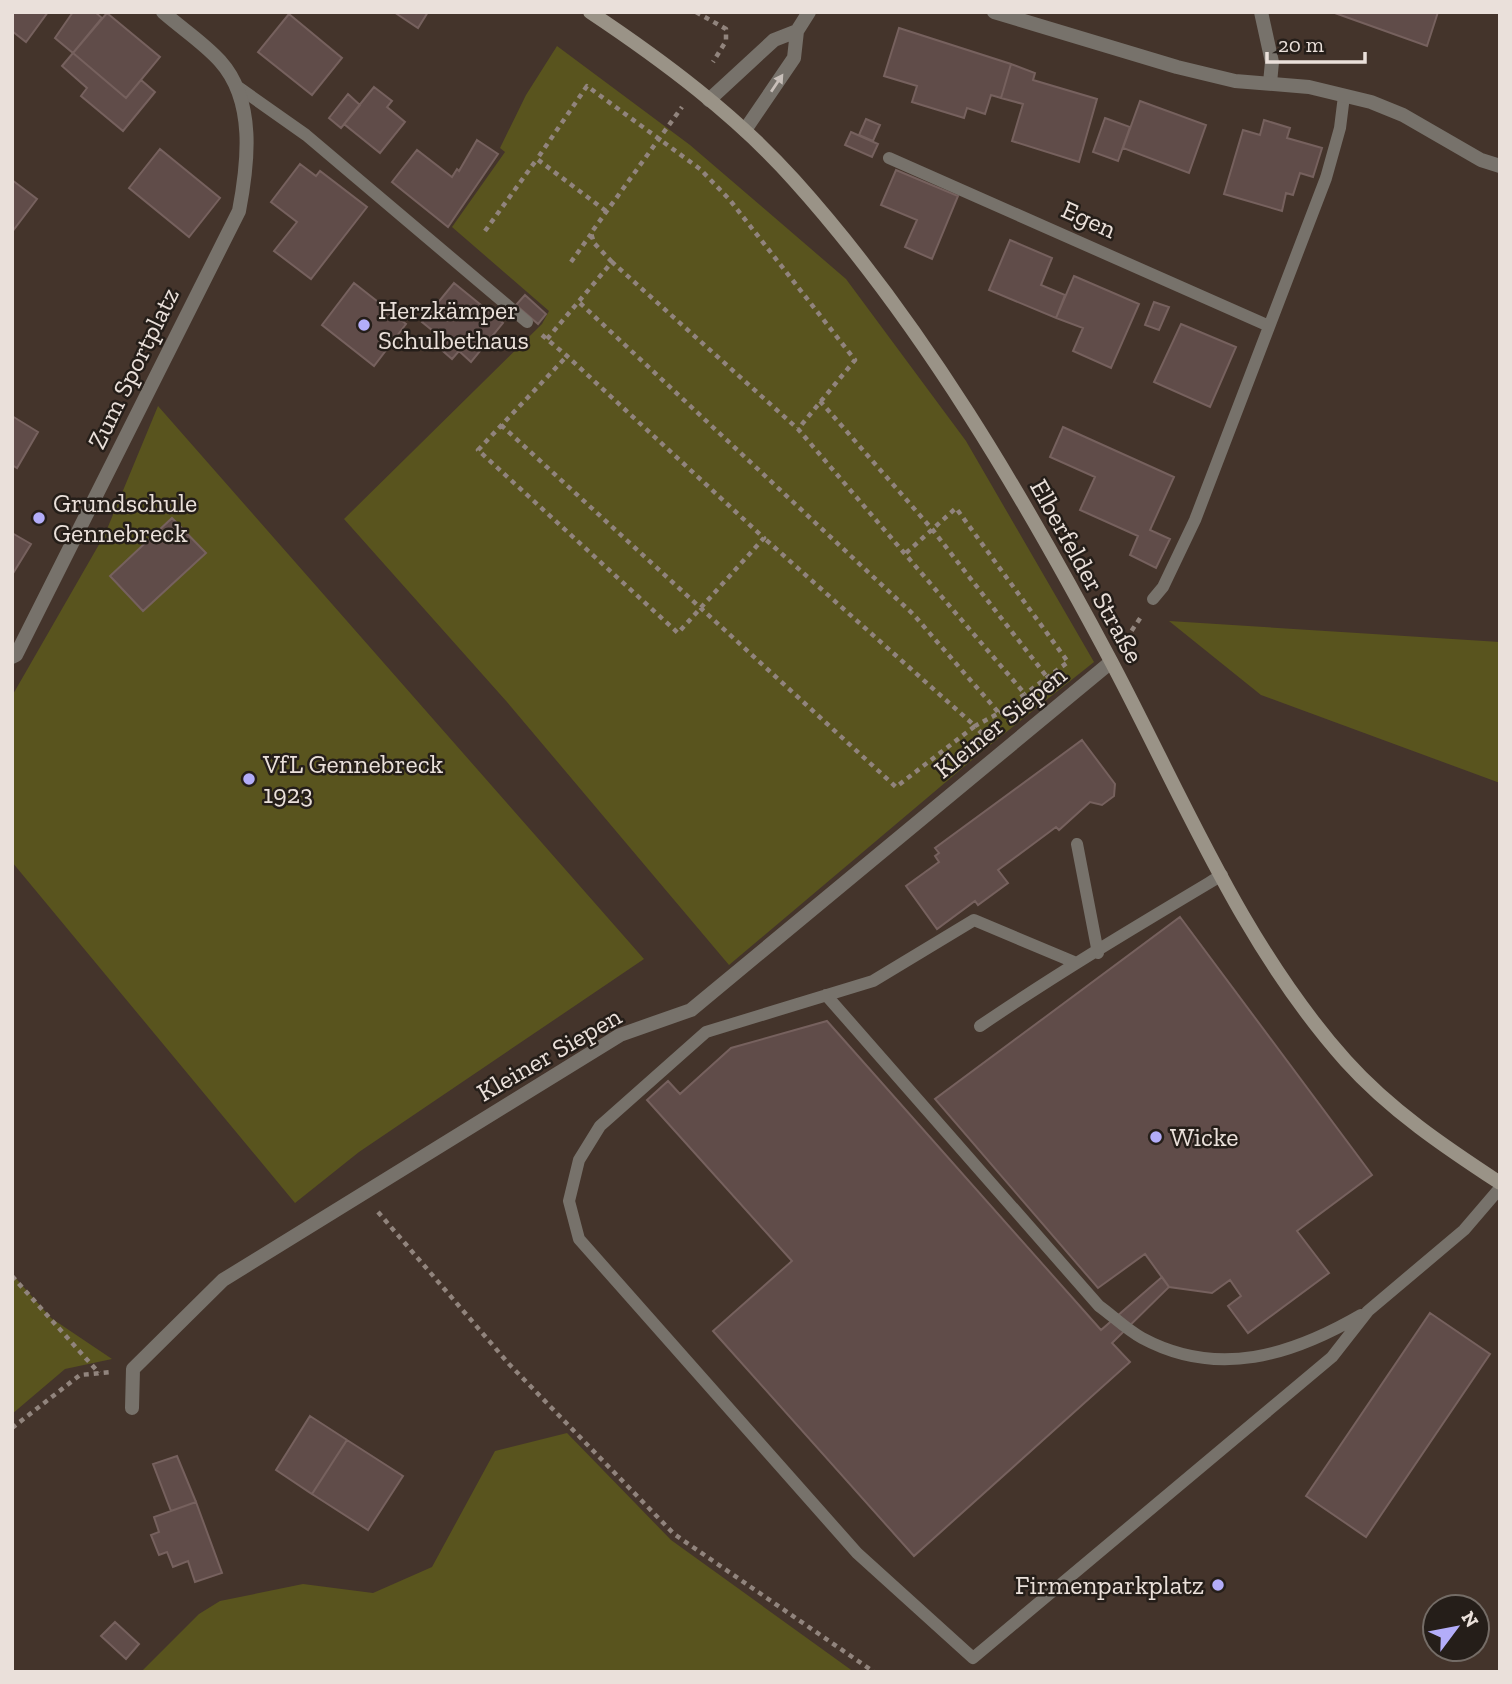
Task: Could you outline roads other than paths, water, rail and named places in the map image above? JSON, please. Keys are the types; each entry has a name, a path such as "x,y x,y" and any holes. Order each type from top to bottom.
{"main road":[{"name":"Elberfelder Straße","path":"590,12 745,130 793,178 835,228 956,396 1019,498 1111,662 1222,875 1282,978 1347,1062 1414,1124 1500,1186"}],"street":[{"name":"Zum Sportplatz","path":"12,657 16,655 74,543 239,211 247,171 245,121 238,87 220,61 163,12"},
{"path":"745,130 794,58 797,31 810,12"},
{"path":"994,12 1177,67 1235,81 1270,83 1371,102 1403,115 1449,144 1500,166"},
{"path":"1261,12 1272,62 1270,83"},
{"path":"709,100 774,40 797,31"},
{"name":"Kleiner Siepen","path":"132,1408 132,1369 223,1280 620,1035 691,1010 1111,662"}],"lane":[{"name":"Zum Sportplatz","path":"238,87 306,135 527,322"},
{"path":"1153,599 1163,587 1195,520 1326,178 1340,128 1344,96"},
{"name":"Egen","path":"889,158 1269,326"},
{"path":"1077,844 1098,953"},
{"path":"980,1026 1074,962 1098,953 1222,875"},
{"path":"1074,962 974,920 873,981 706,1032 600,1126 579,1160 569,1200 579,1239 857,1553 973,1658 1332,1357 1368,1311"},
{"path":"826,995 1099,1306 1142,1338 1185,1354 1229,1360 1278,1354 1318,1340 1368,1311 1464,1230 1500,1186"}],"place":[{"name":"Herzkämper Schulbethaus","path":"364,325"},
{"name":"Grundschule Gennebreck","path":"39,518"},
{"name":"VfL Gennebreck 1923","path":"249,779"},
{"name":"Wicke","path":"1156,1137"},
{"name":"Firmenparkplatz","path":"1218,1585"}]}
